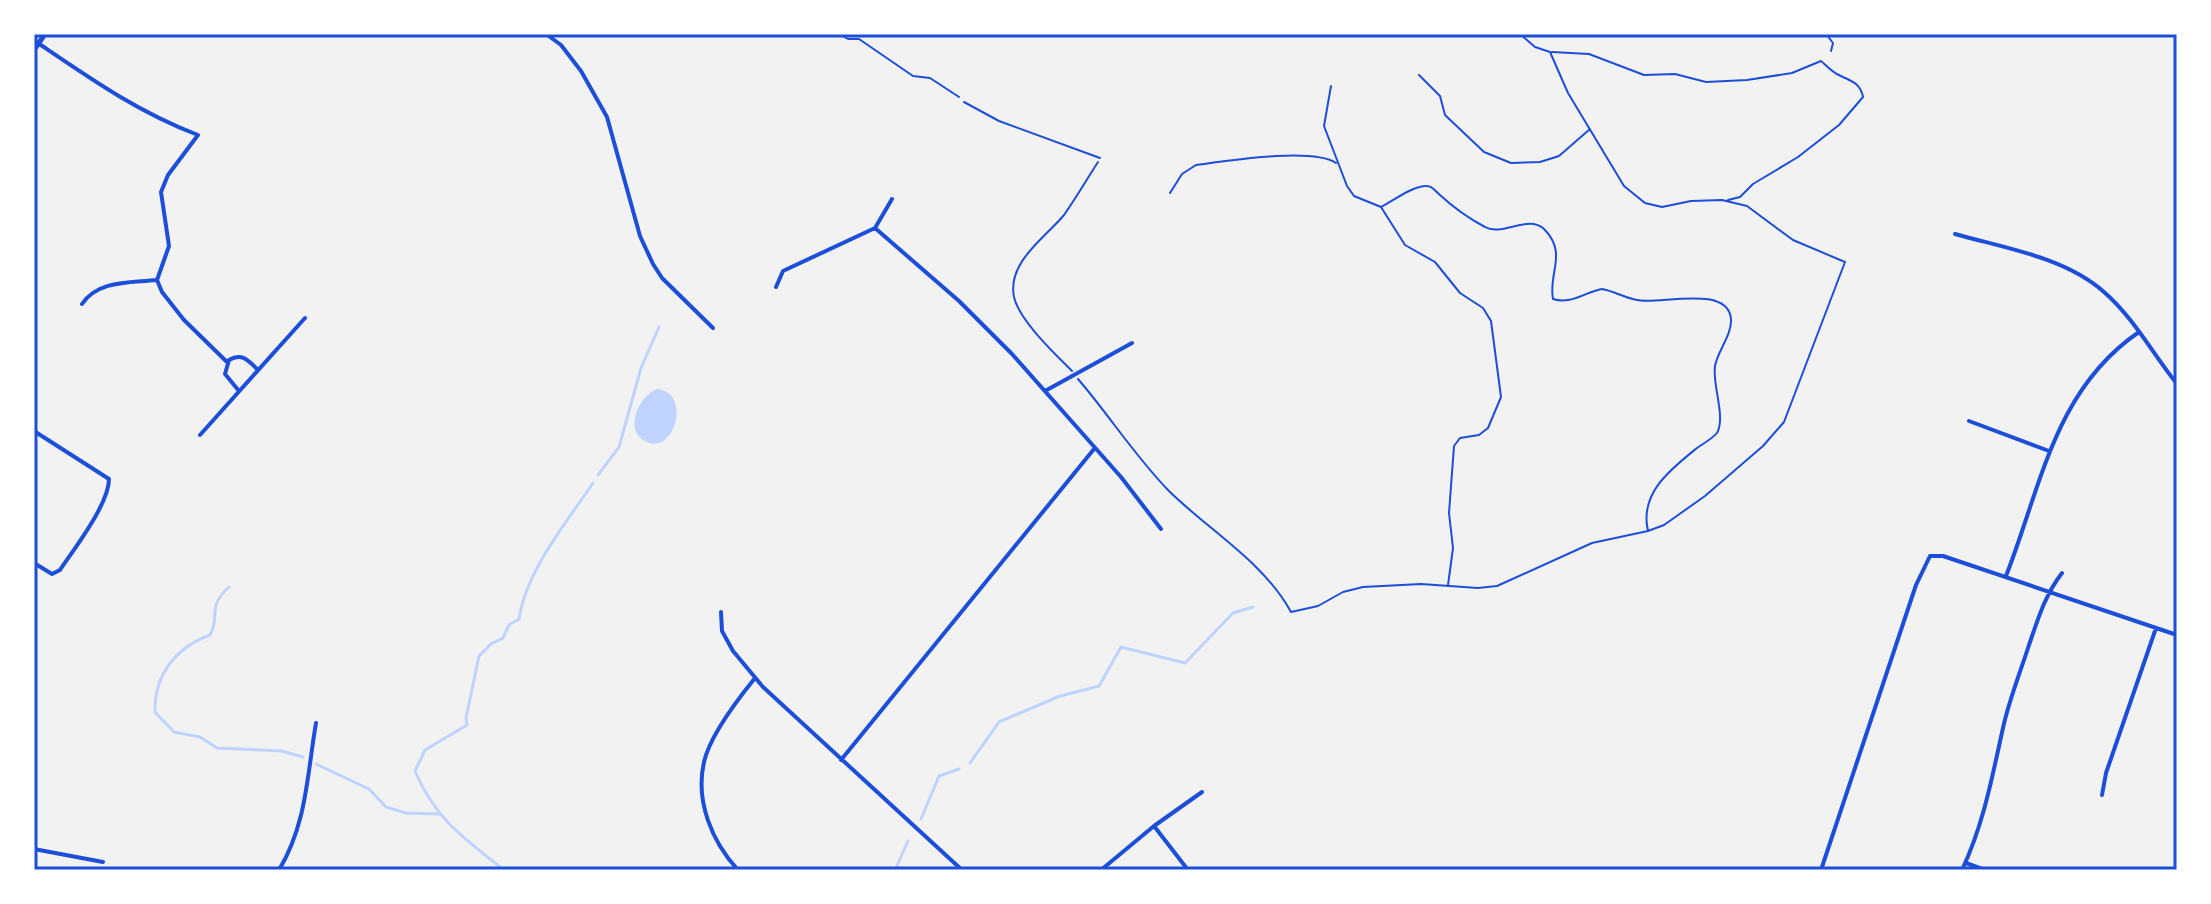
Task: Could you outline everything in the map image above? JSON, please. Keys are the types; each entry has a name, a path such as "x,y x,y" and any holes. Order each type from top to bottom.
{"street":[{"path":"34,50 45,34"},
{"path":"546,34 561,45 581,71 607,117 640,236 653,264 662,278 713,328"},
{"path":"38,43 130,105 198,135 168,175 161,192 169,246 157,280 162,292 184,320 227,362"},
{"path":"776,287 783,271 875,228 892,199"},
{"path":"875,228 959,301 1012,354 1121,477 1161,529"},
{"path":"1955,234 2070,270 2105,292 2177,384"},
{"path":"82,304 97,288 157,280"},
{"path":"200,435 305,318"},
{"path":"2006,576 2050,451 2079,391 2102,364 2139,332"},
{"path":"1045,391 1132,343"},
{"path":"239,391 225,374 227,362 233,357 244,357 258,370"},
{"path":"1969,421 2050,451"},
{"path":"34,431 109,479 109,487 98,510 57,571 52,574 34,563"},
{"path":"841,760 1094,449"},
{"path":"1821,870 1923,565 1930,556 1943,556 2006,576 2177,635"},
{"path":"1962,870 1995,775 2007,714 2048,591 2062,573"},
{"path":"721,612 722,631 733,651 755,678 962,870"},
{"path":"2102,795 2106,773 2156,628"},
{"path":"738,870 717,843 705,815 702,791 704,761 731,708 755,678"},
{"path":"279,870 296,840 304,812 316,723"},
{"path":"1101,870 1154,826 1202,792"},
{"path":"1154,826 1188,870"},
{"path":"34,849 103,862"},
{"path":"1966,863 1985,870"}],"lane":[{"path":"964,102 999,121 1100,158"}],"path":[{"path":"839,34 867,44 913,76 930,78 964,102"},
{"path":"1520,34 1535,47 1550,52 1589,54 1644,75 1675,74 1706,82 1792,73 1821,61 1840,76 1851,78 1863,91 1863,97 1839,125 1798,157 1753,184 1740,197 1662,207 1645,203 1624,186 1568,93 1550,52"},
{"path":"1826,34 1833,43 1831,51"},
{"path":"1419,75 1440,96 1445,115 1474,143 1484,152 1511,163 1540,162 1559,156 1590,129"},
{"path":"1331,86 1324,126 1337,164 1354,196 1381,207 1405,245 1435,262 1460,293 1483,308 1491,321 1501,397 1488,428 1479,435 1460,438 1454,446 1449,513 1453,548 1448,586"},
{"path":"1170,193 1182,174 1196,165 1307,155 1328,158 1337,164"},
{"path":"1100,158 1067,211 1022,260 1013,285 1017,305 1147,467 1170,492 1259,570 1291,612 1318,606 1343,592 1363,587 1421,584 1497,586 1592,543 1664,525 1705,496 1763,446 1784,422 1845,262 1793,240 1747,206 1722,200"},
{"path":"1381,207 1423,186 1432,187 1456,210 1489,230 1537,225 1545,230 1554,247 1557,267 1551,289 1553,299 1561,302 1602,289 1639,301 1703,298 1725,307 1731,317 1730,328 1715,367 1719,420 1716,433 1672,469 1650,498 1645,517 1648,531"}],"water":[{"path":"657,389 668,393 677,412 671,433 654,444 637,435 635,420 640,405"}],"waterway":[{"path":"598,475 619,447 641,368 659,327"},
{"path":"504,870 464,838 442,815 415,771 425,750 467,725 479,656 503,638 509,625 519,619 538,565 593,483"},
{"path":"229,587 216,606 210,635 187,647 163,674 155,712 174,732 200,737 217,748 282,751 303,757"},
{"path":"970,763 999,722 1060,696 1099,686 1121,647 1185,663 1233,613 1253,607"},
{"path":"316,764 369,789 386,807 406,813 440,814"},
{"path":"921,819 939,776 959,769"},
{"path":"895,870 908,841"}]}
